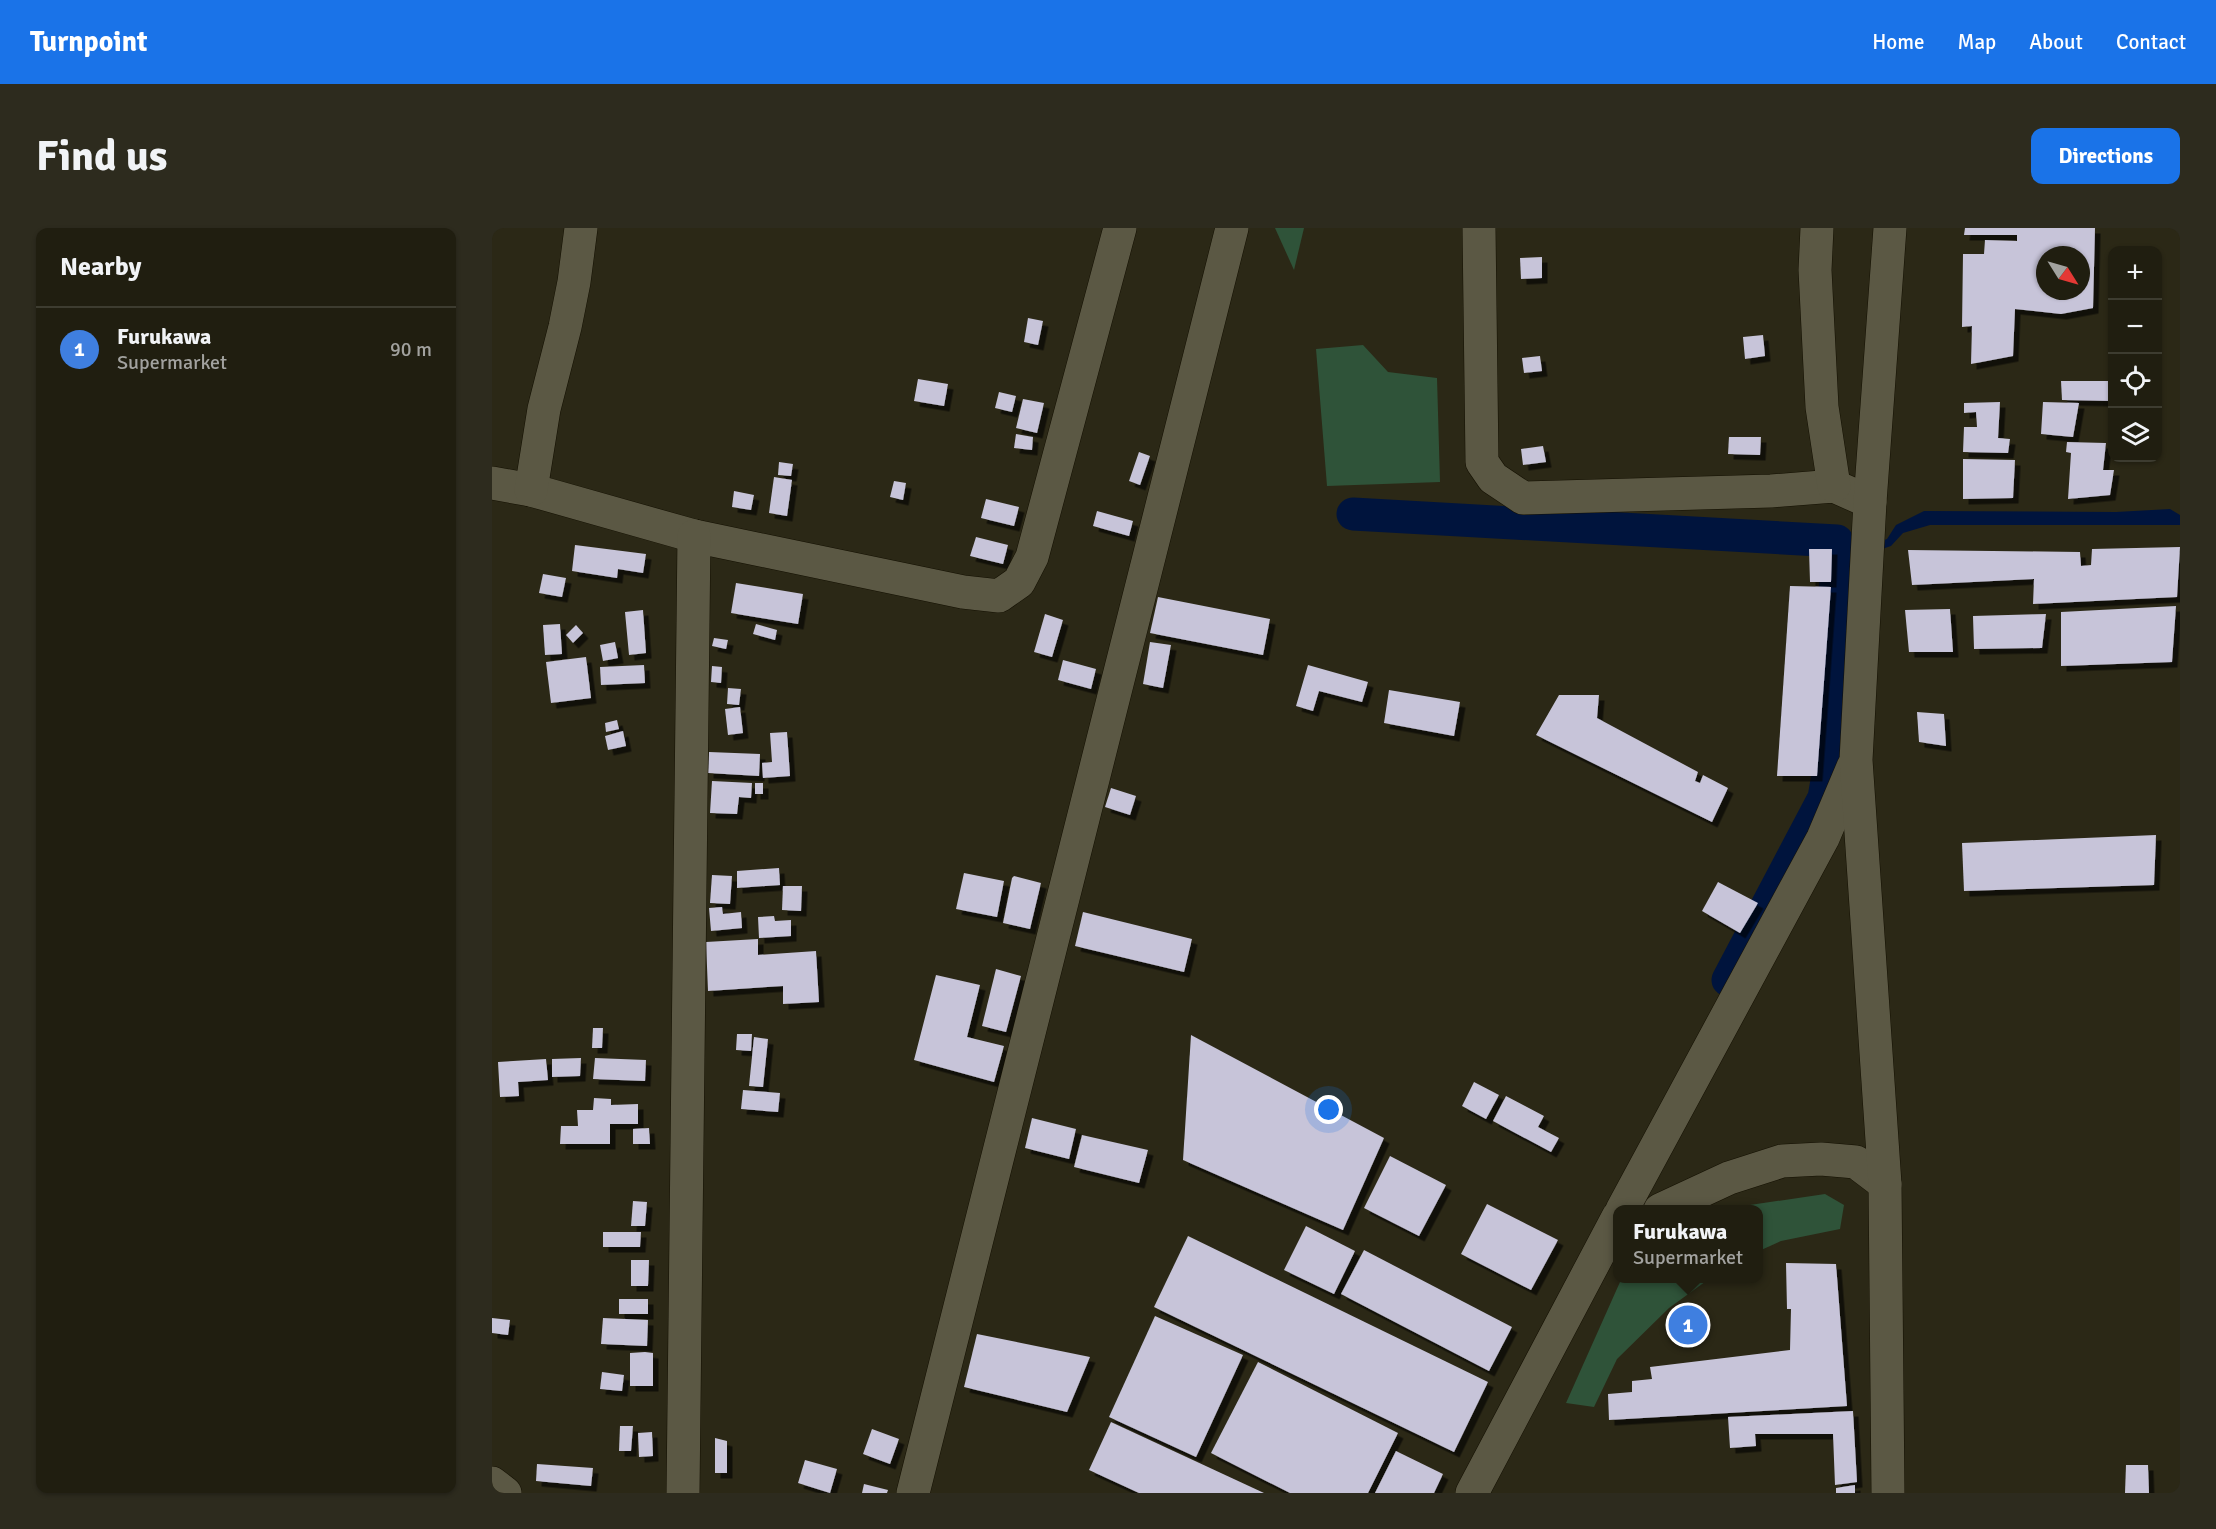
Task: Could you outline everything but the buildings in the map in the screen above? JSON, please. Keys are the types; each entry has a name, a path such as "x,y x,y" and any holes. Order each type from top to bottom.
{"street":[{"path":"531,490 544,409 574,282 581,228"},
{"path":"492,483 531,490 694,536 963,592 999,596 1019,582 1032,557 1120,228"},
{"path":"913,1493 1232,228"},
{"path":"1479,228 1482,462 1493,478 1523,498 1771,492 1834,486 1870,502"},
{"path":"1817,228 1815,270 1822,408 1834,486"},
{"path":"1888,1493 1885,1184 1856,760 1870,502 1890,228"},
{"path":"683,1493 694,536"},
{"path":"1624,1205 1823,838 1856,760"},
{"path":"1669,1205 1729,1178 1782,1161 1821,1159 1856,1162 1885,1184"},
{"path":"1472,1493 1606,1252 1613,1230"},
{"path":"492,1483 505,1493"}],"green space":[{"path":"1275,228 1304,228 1294,270"},
{"path":"1363,345 1388,372 1437,378 1440,482 1327,486 1316,349"},
{"path":"1825,1194 1844,1205 1840,1229 1781,1241 1763,1249 1763,1205 1750,1205"},
{"path":"1620,1283 1703,1283 1669,1308 1617,1359 1594,1407 1566,1403"}],"water":[{"path":"2170,509 2180,515 2180,525 1930,525 1903,533 1891,546 1849,560 1847,554 1887,539 1896,525 1924,511 2116,512"}],"waterway":[{"path":"1353,514 1837,541 1829,769 1824,798 1728,980"}],"place":[{"name":"Furukawa","path":"1688,1325"}]}
